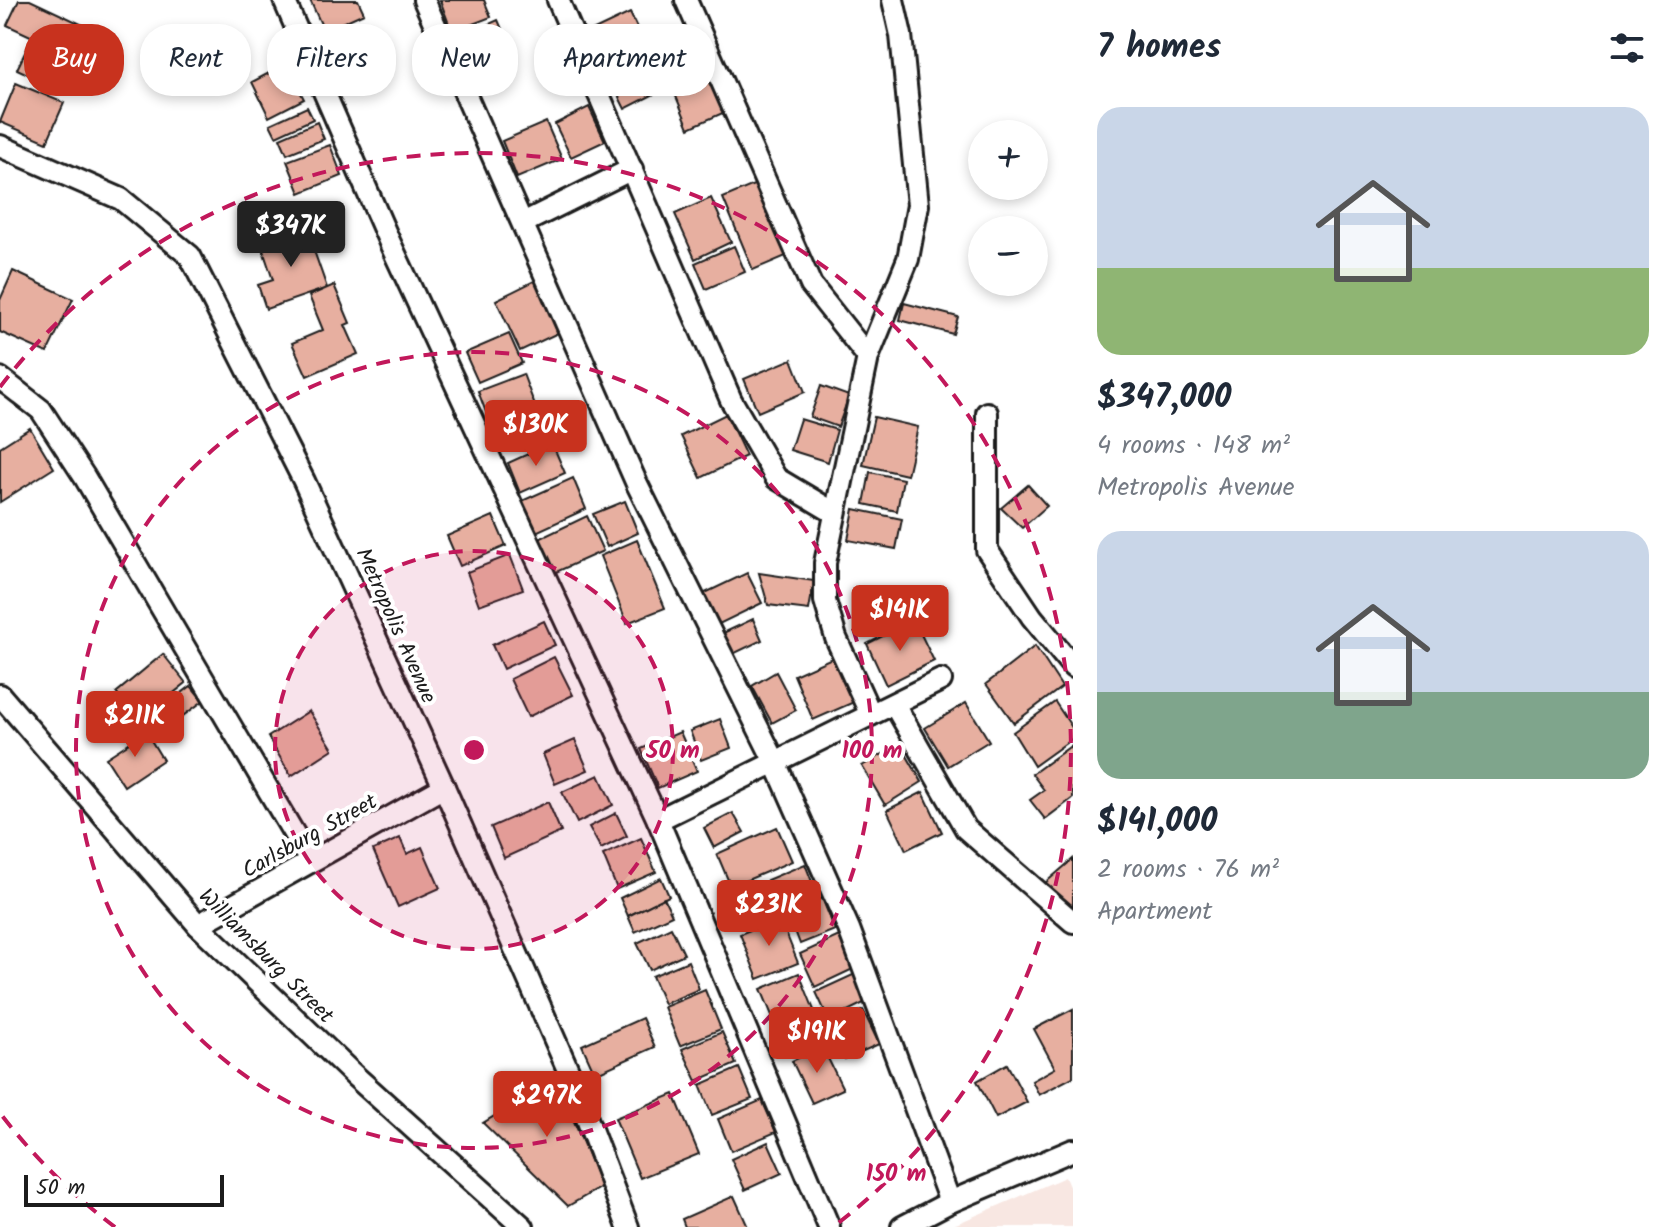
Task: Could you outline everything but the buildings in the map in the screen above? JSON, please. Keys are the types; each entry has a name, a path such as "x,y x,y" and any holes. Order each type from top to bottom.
{"street":[{"path":"284,0 397,258 658,820 829,1227"},
{"path":"424,0 525,222 637,484 775,762 849,929 950,1202"},
{"path":"558,0 731,400 776,478 833,512"},
{"path":"686,0 811,285 868,357"},
{"path":"871,715 836,638 825,601 825,563 833,512 868,357 908,259 918,205 901,35 893,0"},
{"name":"Metropolis Avenue","path":"0,146 121,199 190,256 304,481 444,787 572,1079 628,1227"},
{"path":"525,222 632,169"},
{"path":"0,378 41,410 84,476 310,861"},
{"path":"987,413 987,550 1032,617 1073,667"},
{"path":"658,820 941,680"},
{"name":"Williamsburg Street","path":"0,695 198,925 355,1076 523,1227"},
{"path":"894,704 966,829 1073,922"},
{"name":"Carlsburg Street","path":"198,925 444,787"},
{"path":"902,1227 950,1202 1073,1150"}],"shaded area":[{"path":"1065,1177 1073,1196 1073,1227 949,1227"}]}
